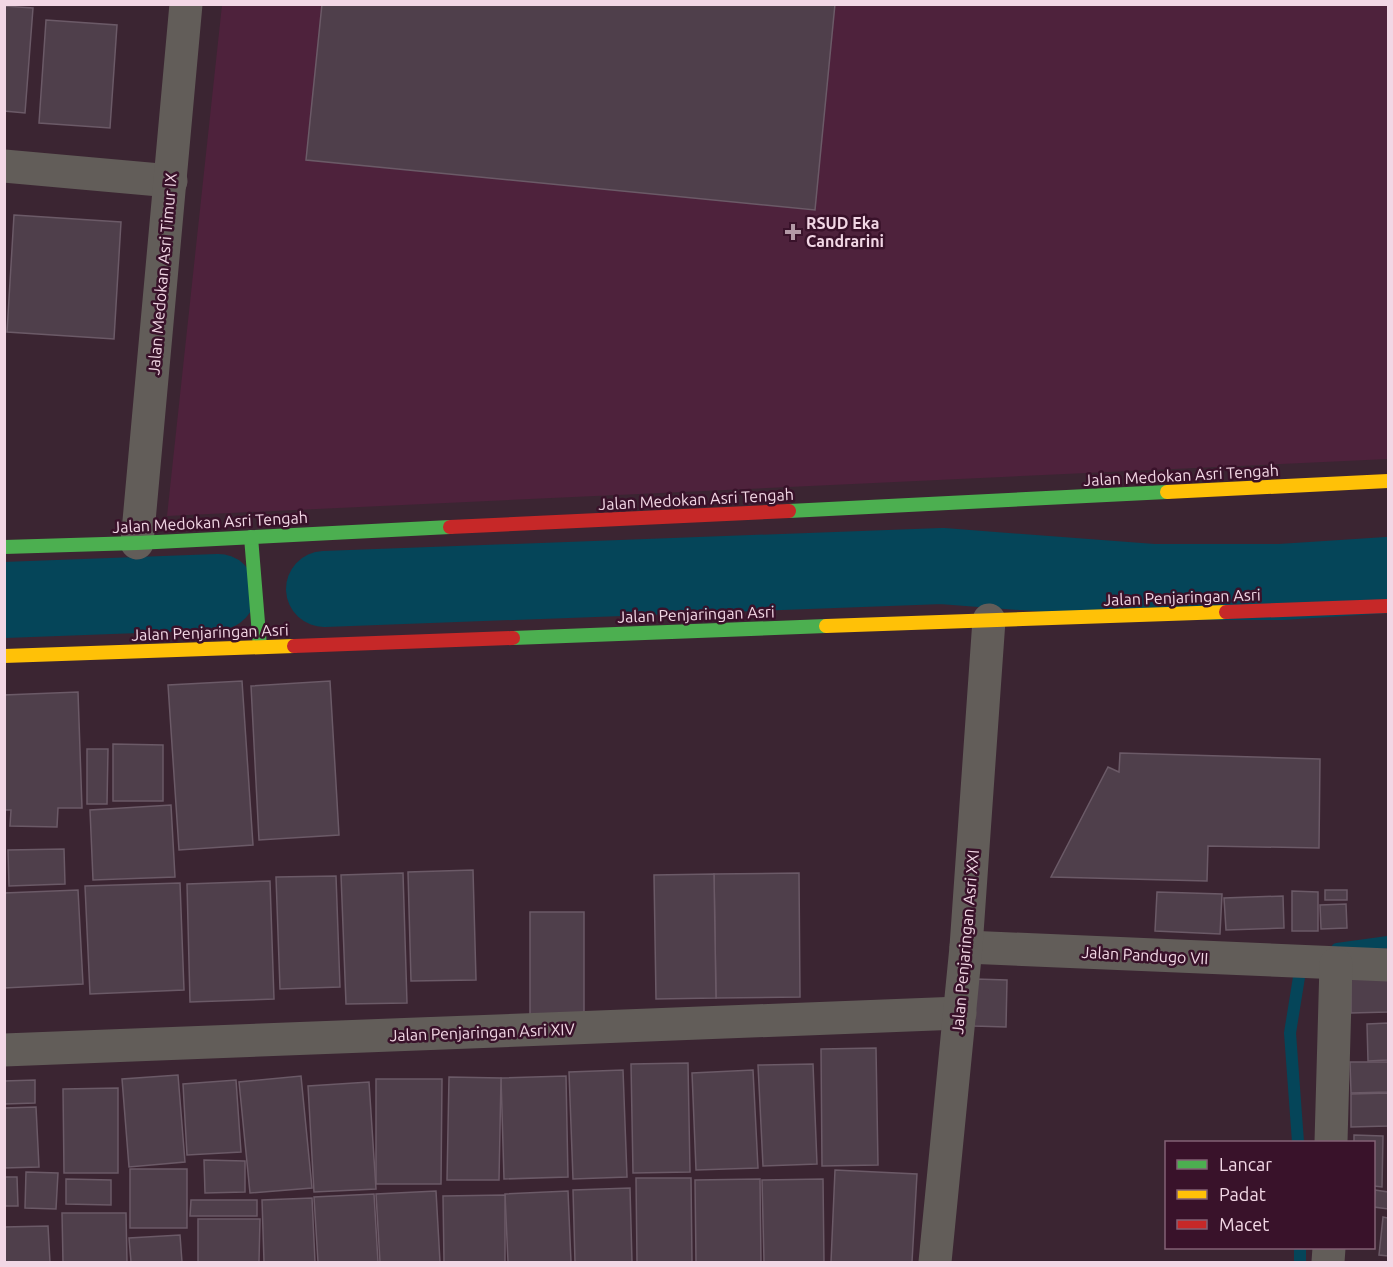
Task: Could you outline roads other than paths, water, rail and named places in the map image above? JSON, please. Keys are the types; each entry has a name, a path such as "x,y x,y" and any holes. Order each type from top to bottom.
{"street":[{"name":"Jalan Medokan Asri Timur IX","path":"137,543 186,4"},
{"path":"4,166 171,181"},
{"name":"Jalan Medokan Asri Tengah","path":"4,547 137,543 1389,481"},
{"path":"251,537 260,647"},
{"name":"Jalan Penjaringan Asri","path":"4,656 1389,606"},
{"name":"Jalan Penjaringan Asri XXI","path":"935,1263 966,947 988,620"},
{"name":"Jalan Pandugo VII","path":"966,947 1389,965"},
{"path":"1330,964 1331,1141"},
{"name":"Jalan Penjaringan Asri XIV","path":"4,1050 960,1013"}],"waterway":[{"path":"324,589 942,566 1152,582 1281,582 1388,575"},
{"path":"4,600 218,592"},
{"path":"1337,949 1388,942"},
{"path":"1298,1141 1290,1033 1300,971 1307,965"},
{"path":"1300,1249 1300,1262"}],"place":[{"name":"RSUD Eka Candrarini","path":"793,232"}]}
